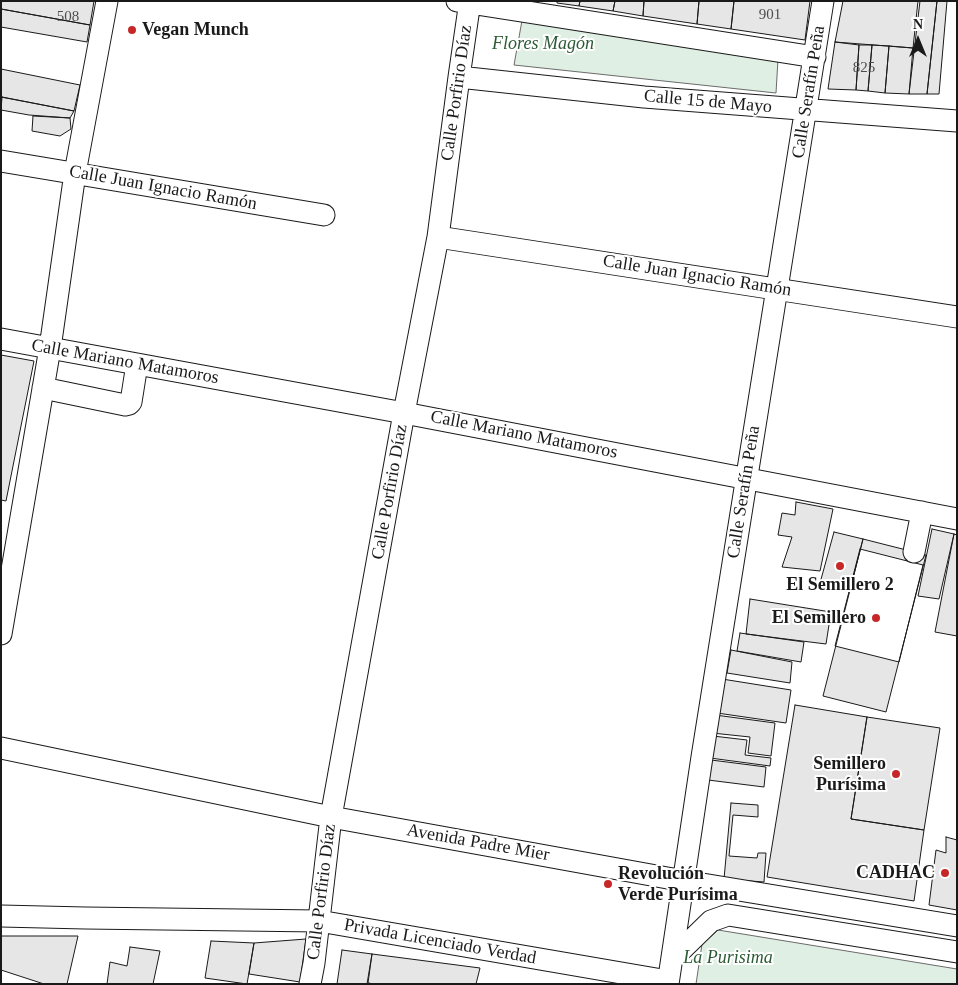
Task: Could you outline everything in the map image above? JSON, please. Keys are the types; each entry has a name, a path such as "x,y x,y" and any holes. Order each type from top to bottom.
{"street":[{"path":"1,634 6,586 50,348 75,173 107,1"},
{"name":"Calle Serafín Peña","path":"668,982 823,1"},
{"path":"465,2 814,57"},
{"name":"Calle Porfirio Díaz","path":"310,984 331,817 404,412 438,236 459,77 465,2"},
{"name":"Calle 15 de Mayo","path":"459,77 644,96 957,121"},
{"name":"Calle Juan Ignacio Ramón","path":"1,161 324,215"},
{"name":"Calle Juan Ignacio Ramón","path":"438,236 957,317"},
{"name":"Calle Mariano Matamoros","path":"1,340 404,412 957,519"},
{"path":"43,388 125,405 129,404 131,402 137,364"},
{"path":"914,552 922,512"},
{"name":"Avenida Padre Mier","path":"1,748 331,817 684,881 957,926"},
{"path":"672,959 711,921 728,915 957,952"},
{"name":"Privada Licenciado Verdad","path":"1,916 319,921 668,982"}],"green space":[{"name":"Flores Magón","path":"523,15 778,59 776,93 514,65"},
{"name":"La Purisima","path":"718,930 957,969 957,984 696,984 702,944"}],"building":[{"path":"1,1 94,1 90,25 1,9"},
{"path":"557,1 580,1 579,6 557,3"},
{"path":"580,1 615,1 613,11 579,6"},
{"path":"615,1 644,1 643,16 613,11"},
{"path":"644,1 699,1 697,24 643,16"},
{"path":"699,1 734,1 731,29 697,24"},
{"path":"734,1 810,1 805,40 731,29"},
{"path":"843,1 918,1 913,48 835,42"},
{"path":"920,1 937,1 927,94 909,94"},
{"path":"937,1 947,1 939,94 927,94"},
{"path":"1,9 90,25 87,42 1,27"},
{"path":"835,42 859,45 856,90 828,89"},
{"path":"859,45 872,45 868,91 856,90"},
{"path":"872,45 889,46 885,93 868,91"},
{"path":"889,46 913,48 909,94 885,93"},
{"path":"1,69 80,85 74,111 1,97"},
{"path":"2,97 74,111 70,118 29,115 1,110"},
{"path":"33,116 70,118 71,129 60,136 32,131"},
{"path":"1,355 34,361 6,501 1,500"},
{"path":"796,502 833,509 820,571 782,567 792,537 778,535 782,513 795,515"},
{"path":"932,529 954,534 939,599 918,596"},
{"name":"El Semillero 2","path":"834,532 863,539 850,590 820,583"},
{"path":"954,534 957,535 957,636 935,632"},
{"name":"El Semillero","path":"863,539 926,555 886,712 823,696"},
{"name":"El Semillero","path":"860,549 923,565 899,662 835,646"},
{"path":"750,599 831,612 826,644 746,634"},
{"path":"740,633 804,642 801,662 737,651"},
{"path":"731,650 792,662 790,683 727,673"},
{"path":"722,679 791,690 786,723 717,713"},
{"path":"795,705 867,717 851,819 924,830 914,901 767,877"},
{"path":"715,715 775,723 771,756 748,753 750,737 712,733"},
{"name":"Semillero Purísima","path":"867,717 940,728 924,830 851,819"},
{"path":"713,736 747,740 745,755 771,758 770,766 710,758"},
{"path":"711,760 766,767 764,787 708,780"},
{"path":"731,803 758,805 758,817 733,815 729,856 757,858 758,853 766,853 764,882 724,879"},
{"name":"CADHAC","path":"946,837 957,840 957,910 929,905 936,850 946,853"},
{"path":"1,936 78,936 67,984 44,984 1,970"},
{"path":"306,939 300,982 249,974 254,943"},
{"path":"211,941 254,943 247,984 205,978"},
{"path":"130,947 160,951 153,984 107,984 110,962 127,966"},
{"path":"342,950 372,954 367,984 337,984"},
{"path":"372,954 480,968 476,984 375,984 368,983"}],"place":[{"name":"Vegan Munch","path":"132,30"},
{"name":"El Semillero 2","path":"840,566"},
{"name":"El Semillero","path":"876,618"},
{"name":"Semillero Purísima","path":"896,774"},
{"name":"CADHAC","path":"945,873"},
{"name":"Revolución Verde Purísima","path":"608,884"}]}
